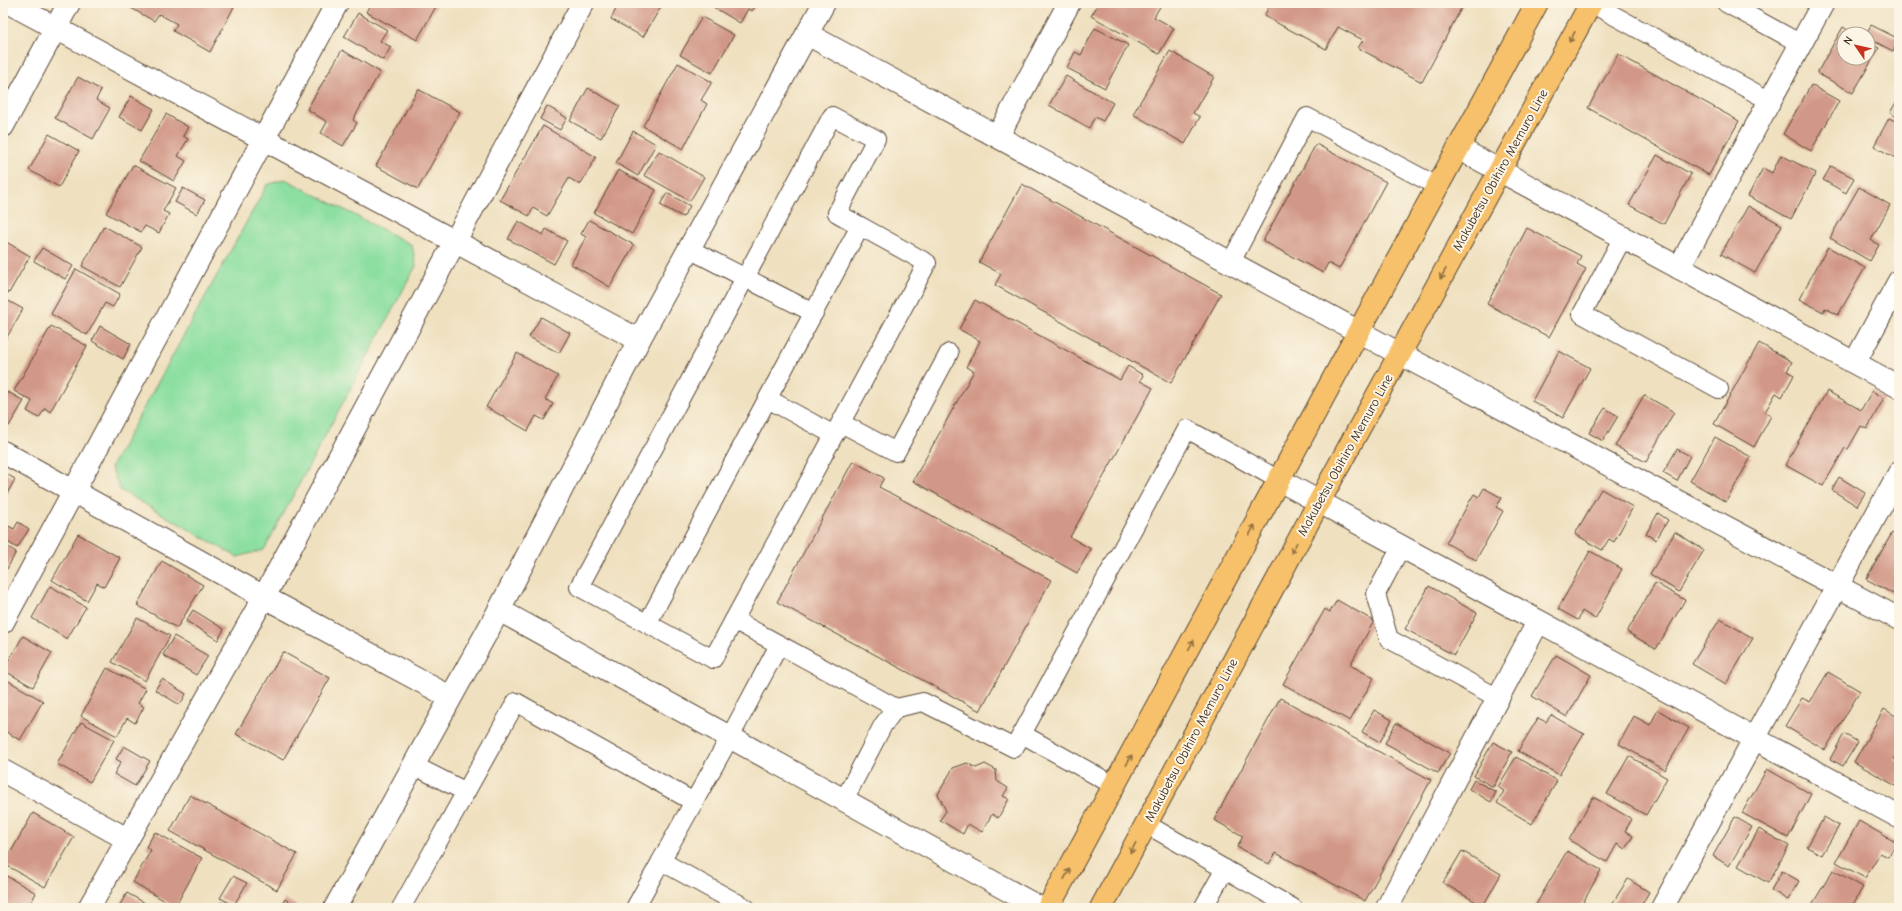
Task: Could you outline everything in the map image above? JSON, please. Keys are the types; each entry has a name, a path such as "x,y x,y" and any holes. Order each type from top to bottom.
{"main road":[{"path":"1048,908 1537,3"},
{"name":"Makubetsu Obihiro Memuro Line","path":"1101,908 1319,502 1591,3"}],"street":[{"path":"9,3 264,138 639,340"},
{"path":"3,126 69,3"},
{"path":"3,622 338,3"},
{"path":"90,908 127,839 264,597 454,240 583,3"},
{"path":"335,908 499,610 639,340 824,3"},
{"path":"998,136 1069,3"},
{"path":"1680,268 1823,3"},
{"path":"807,34 1359,330 1400,354 1899,619"},
{"path":"1458,148 1899,386"},
{"path":"1855,362 1899,281"},
{"path":"3,452 74,490 264,597 450,697"},
{"path":"1662,908 1899,473"},
{"path":"1279,480 1538,622 1755,737 1899,817"},
{"path":"499,610 1040,908"},
{"path":"1387,908 1538,622"},
{"path":"3,771 127,839"}],"lane":[{"path":"1591,3 1770,100"},
{"path":"1726,3 1801,44"},
{"path":"832,116 876,140 837,213 860,226 927,263 713,659 579,587 832,116"},
{"path":"1231,262 1307,117 1437,186"},
{"path":"647,624 860,226"},
{"path":"1623,237 1582,314 1720,388"},
{"path":"689,249 814,314"},
{"path":"768,399 896,452 949,353"},
{"path":"844,800 883,725 896,708 923,702 1014,748 1187,429 1279,480"},
{"path":"1401,547 1376,594 1389,639 1498,698"},
{"path":"734,620 896,708"},
{"path":"635,908 730,737 779,645"},
{"path":"400,908 516,702 694,802"},
{"path":"1022,734 1115,786"},
{"path":"413,765 466,792"},
{"path":"1146,824 1293,908"},
{"path":"661,861 746,908"},
{"path":"1203,908 1225,869"}],"green space":[{"path":"285,179 412,245 416,266 264,550 237,557 120,490 111,467 267,185"}],"building":[{"path":"122,3 236,3 210,52 173,31 177,24 159,14 154,21"},
{"path":"371,3 438,3 417,40 366,12"},
{"path":"619,3 659,3 662,5 643,37 611,19"},
{"path":"707,3 758,3 752,11 748,9 740,23"},
{"path":"1099,3 1162,3 1154,17 1174,28 1159,54 1091,16"},
{"path":"1271,3 1464,3 1422,82 1358,48 1363,40 1338,27 1326,49 1264,16"},
{"path":"358,13 387,30 380,41 391,47 383,60 344,37"},
{"path":"702,17 734,35 712,73 680,55"},
{"path":"1095,28 1128,45 1105,88 1067,68 1075,52 1081,55"},
{"path":"1876,28 1899,39 1893,51 1876,42"},
{"path":"1836,39 1836,66 1869,66 1853,93 1817,73"},
{"path":"1876,46 1879,48 1876,53"},
{"path":"342,50 380,72 353,120 357,123 343,146 321,133 327,122 307,109"},
{"path":"1170,51 1214,77 1193,113 1200,117 1185,144 1133,114"},
{"path":"1618,54 1739,121 1709,175 1588,108"},
{"path":"678,63 712,82 701,100 707,104 683,149 643,126"},
{"path":"1066,76 1113,103 1103,121 1095,117 1089,128 1049,105"},
{"path":"78,77 101,90 96,100 110,108 93,139 55,118"},
{"path":"1811,85 1839,101 1811,151 1783,134"},
{"path":"588,88 620,106 601,138 570,121"},
{"path":"418,89 460,112 418,189 376,166"},
{"path":"131,96 154,109 142,130 119,117"},
{"path":"1899,97 1899,118 1890,113"},
{"path":"547,106 567,118 560,130 540,119"},
{"path":"166,114 188,127 183,136 188,139 178,156 186,161 174,181 139,161"},
{"path":"1889,118 1899,123 1899,160 1874,146"},
{"path":"543,126 596,157 580,185 569,178 547,216 533,208 529,216 500,200"},
{"path":"633,131 656,144 638,176 616,163"},
{"path":"49,134 79,151 59,187 29,170"},
{"path":"1316,144 1386,182 1339,269 1328,263 1323,273 1263,241"},
{"path":"659,151 704,177 690,201 644,175"},
{"path":"1657,155 1691,174 1664,224 1629,205"},
{"path":"1781,155 1816,173 1791,219 1748,196 1763,168 1772,173"},
{"path":"133,165 176,188 163,211 169,214 159,233 145,226 141,232 106,213"},
{"path":"1831,166 1854,178 1846,193 1823,180"},
{"path":"618,170 656,190 632,234 594,213"},
{"path":"1022,184 1221,294 1171,383 995,285 1001,274 979,262"},
{"path":"1859,187 1890,205 1871,240 1879,245 1870,261 1830,238"},
{"path":"183,188 205,200 197,214 175,202"},
{"path":"667,193 690,206 683,217 660,205"},
{"path":"1748,206 1782,225 1755,273 1721,254"},
{"path":"589,220 634,245 610,287 571,264 586,237 581,234"},
{"path":"518,221 543,235 546,229 567,241 554,264 508,239"},
{"path":"104,226 142,247 120,287 82,266"},
{"path":"1527,228 1581,256 1577,264 1586,269 1549,337 1487,304"},
{"path":"3,240 30,256 9,293 3,290"},
{"path":"1828,247 1865,268 1838,315 1825,308 1823,312 1799,299"},
{"path":"42,248 73,266 65,279 34,261"},
{"path":"76,269 120,294 113,307 105,303 87,335 51,314"},
{"path":"3,298 23,309 3,344"},
{"path":"975,300 1120,380 1128,366 1143,375 1140,381 1153,388 1070,537 1091,549 1077,573 913,481 974,371 966,367 980,341 959,329"},
{"path":"541,317 570,333 559,353 529,337"},
{"path":"51,326 87,346 50,412 45,408 39,418 27,411 32,401 14,391"},
{"path":"100,326 131,344 123,359 92,341"},
{"path":"1759,343 1792,362 1787,371 1794,375 1782,397 1776,393 1765,412 1771,416 1754,447 1714,424"},
{"path":"1559,351 1590,368 1563,418 1532,401"},
{"path":"517,353 558,376 545,399 553,404 544,420 536,416 528,431 486,407"},
{"path":"1827,391 1861,410 1872,391 1884,398 1867,429 1861,426 1848,449 1845,448 1823,486 1785,465"},
{"path":"8,392 24,401 9,426 3,423 3,399"},
{"path":"1644,395 1674,412 1646,462 1615,446"},
{"path":"1605,408 1618,416 1603,441 1589,433"},
{"path":"1715,437 1751,457 1726,502 1690,481"},
{"path":"1677,449 1690,456 1677,481 1663,473"},
{"path":"853,461 884,478 879,487 1051,580 980,711 777,602"},
{"path":"3,472 15,479 3,501"},
{"path":"1839,477 1865,493 1857,506 1832,490"},
{"path":"1484,488 1502,498 1496,507 1503,511 1476,560 1446,543 1474,494 1479,497"},
{"path":"1601,489 1633,507 1614,542 1609,539 1602,550 1575,534"},
{"path":"1658,513 1668,520 1656,540 1646,534"},
{"path":"18,522 29,529 17,548 3,539 3,523 14,529"},
{"path":"1675,532 1704,550 1679,592 1650,574"},
{"path":"1892,533 1899,537 1899,597 1866,579"},
{"path":"78,534 120,558 104,587 97,583 87,601 52,580"},
{"path":"3,544 16,552 7,569 3,567"},
{"path":"1590,551 1622,569 1595,619 1582,611 1578,620 1558,609"},
{"path":"162,561 203,585 177,628 137,605"},
{"path":"1655,583 1685,600 1656,649 1627,632"},
{"path":"50,586 86,607 67,639 32,618"},
{"path":"1429,586 1477,613 1454,655 1405,629"},
{"path":"1337,600 1374,621 1350,665 1374,678 1350,721 1283,684 1325,609 1330,612"},
{"path":"193,610 224,629 218,640 186,621"},
{"path":"137,618 170,636 145,681 112,662"},
{"path":"1720,619 1753,638 1726,684 1692,664"},
{"path":"23,636 52,653 33,687 3,670"},
{"path":"174,636 208,656 196,675 163,655"},
{"path":"283,652 330,678 283,760 236,734"},
{"path":"1556,655 1591,675 1567,717 1532,696"},
{"path":"107,668 146,689 138,703 144,707 135,723 127,718 117,736 81,716"},
{"path":"1828,672 1860,691 1825,750 1785,726 1802,698 1810,702"},
{"path":"5,679 43,701 20,740 3,730 3,682"},
{"path":"162,679 186,694 180,705 155,690"},
{"path":"1280,698 1431,780 1365,901 1276,853 1269,864 1237,847 1243,836 1214,820"},
{"path":"1884,709 1899,718 1899,750 1894,759 1899,762 1899,780 1896,786 1854,762"},
{"path":"1374,710 1392,720 1380,742 1362,732"},
{"path":"1658,710 1689,728 1665,770 1619,744 1634,716 1650,725"},
{"path":"1551,715 1584,734 1559,775 1518,751 1538,718 1546,722"},
{"path":"81,722 114,740 90,782 57,764"},
{"path":"1396,723 1450,753 1438,773 1385,743"},
{"path":"1844,734 1858,742 1843,766 1830,759"},
{"path":"1493,742 1512,752 1493,787 1474,776"},
{"path":"124,746 150,761 135,786 114,774 121,762 116,759"},
{"path":"1629,756 1667,778 1646,815 1607,794"},
{"path":"1516,757 1557,781 1532,824 1497,803 1504,791 1498,787"},
{"path":"967,763 976,768 985,764 996,770 997,781 1008,788 1003,796 1009,799 998,818 992,814 982,832 968,824 963,834 940,820 946,811 938,794 953,768"},
{"path":"1767,769 1811,794 1788,838 1742,813"},
{"path":"1474,780 1496,792 1491,802 1469,789"},
{"path":"190,795 297,854 277,890 170,831"},
{"path":"1593,797 1632,819 1625,831 1633,836 1625,849 1617,844 1607,862 1569,840"},
{"path":"33,813 74,837 45,887 4,864"},
{"path":"1735,817 1752,827 1729,866 1713,856"},
{"path":"1824,817 1839,826 1822,855 1807,847"},
{"path":"1859,821 1897,843 1888,857 1880,853 1865,878 1836,862"},
{"path":"1759,829 1789,846 1768,883 1738,866"},
{"path":"155,832 202,858 175,907 133,882 151,850 146,847"},
{"path":"1462,851 1501,874 1483,906 1443,883"},
{"path":"1567,851 1601,870 1580,908 1534,908"},
{"path":"1833,870 1863,887 1851,908 1810,908"},
{"path":"1782,871 1799,881 1788,900 1771,890"},
{"path":"3,874 36,893 28,908 3,908"},
{"path":"233,876 247,883 234,905 220,898"},
{"path":"1628,879 1649,892 1640,908 1618,908 1612,904"},
{"path":"127,893 154,908 118,908"},
{"path":"285,899 300,908 280,908"},
{"path":"221,902 231,908 218,908"}]}
